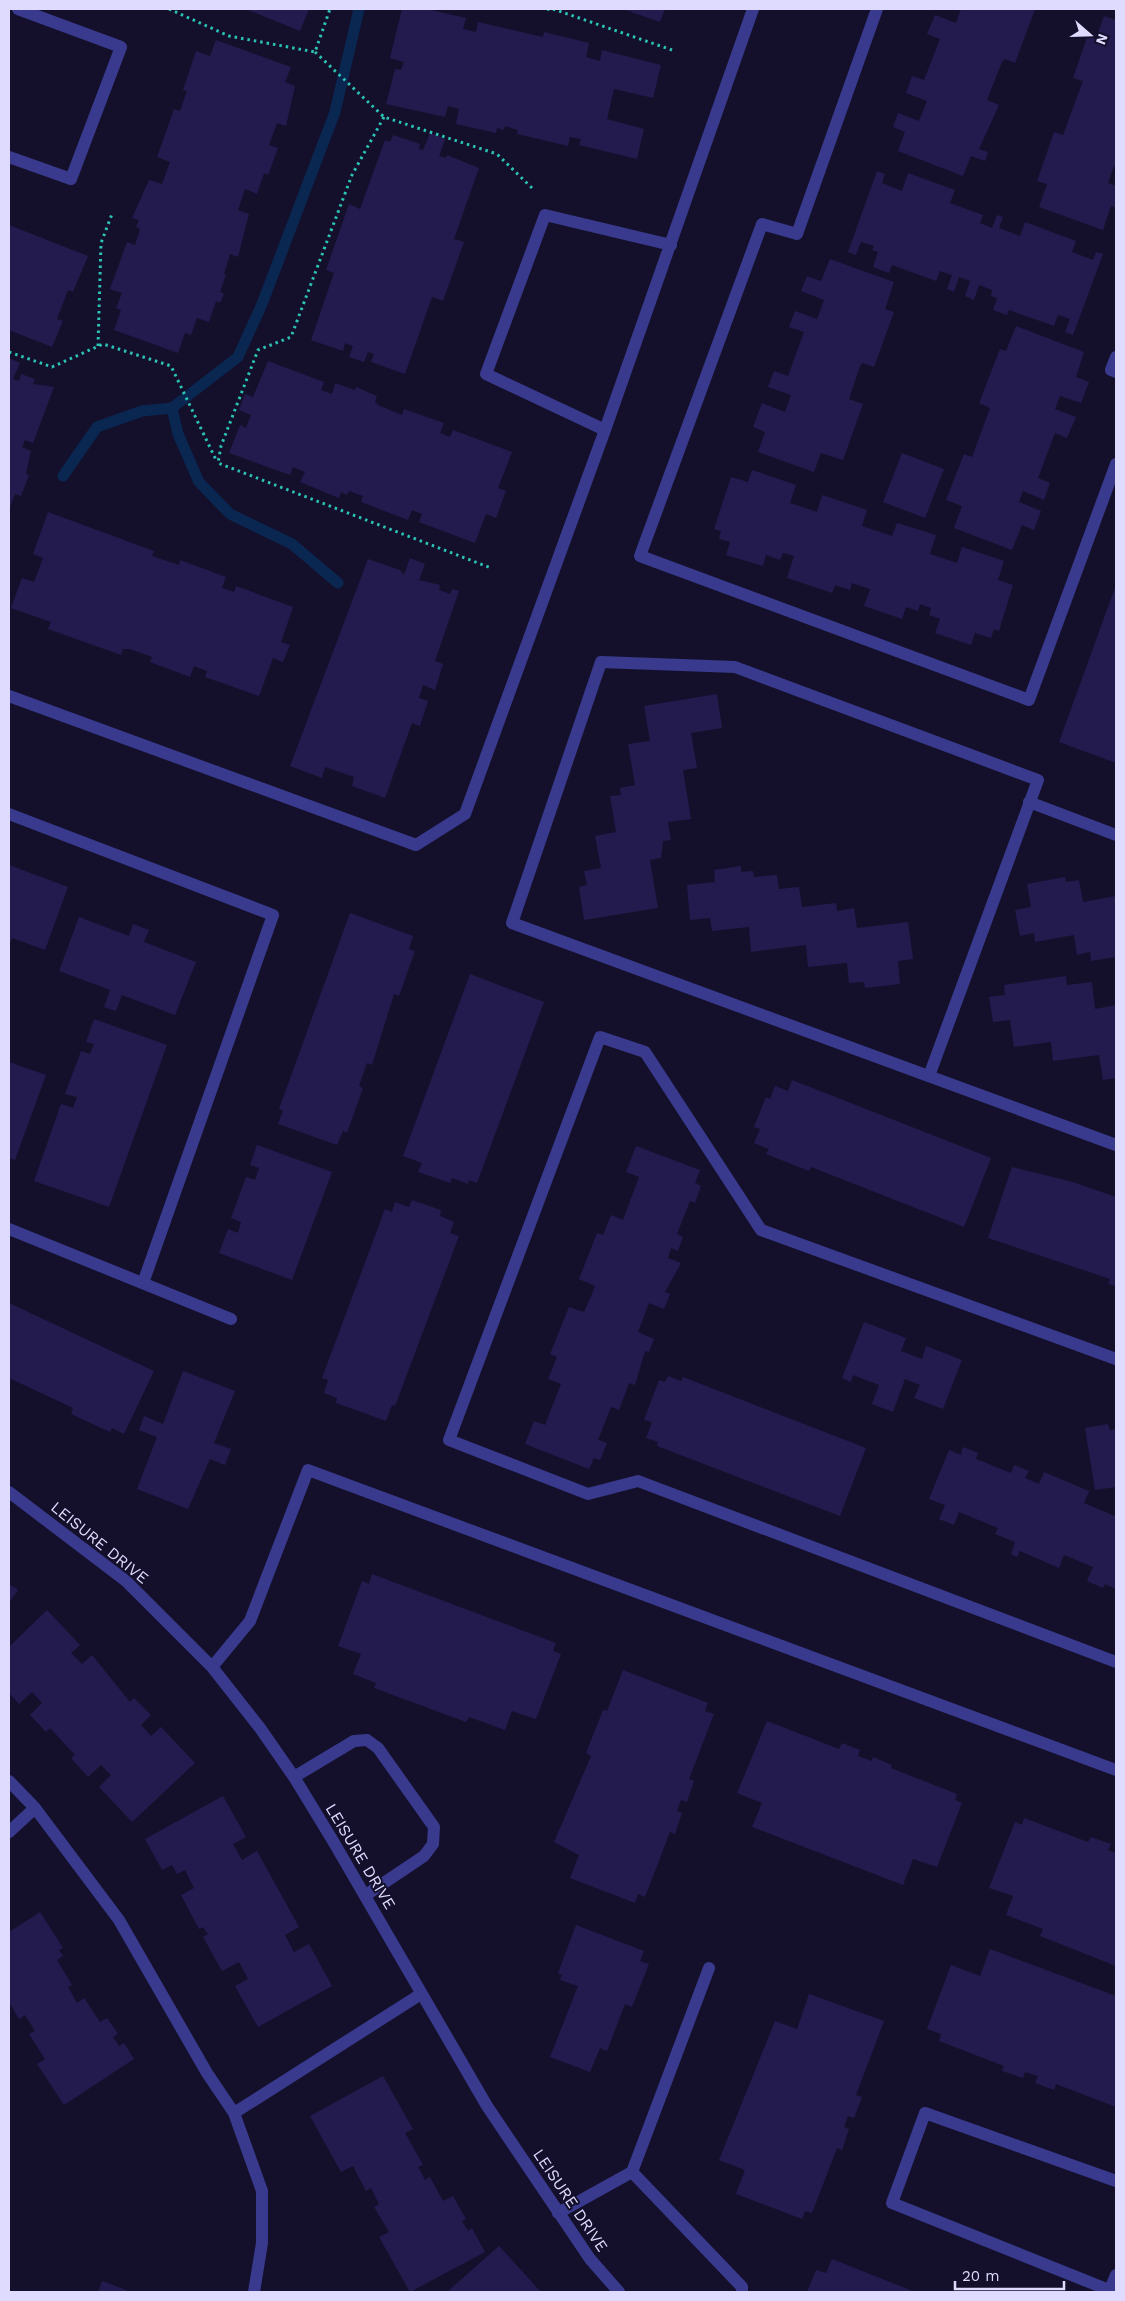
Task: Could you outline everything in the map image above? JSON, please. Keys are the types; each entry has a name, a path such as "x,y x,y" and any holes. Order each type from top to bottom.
{"street":[{"path":"9,157 71,179 121,47 18,9"},
{"path":"9,696 416,845 465,814 605,430 753,9"},
{"path":"877,9 797,234 762,224 640,556 1029,700 1116,464"},
{"path":"605,430 486,374 545,215 671,245"},
{"path":"1116,357 1111,370 1116,372"},
{"path":"929,1076 1038,780 735,667 601,662 512,922 929,1076 1116,1145"},
{"path":"1029,802 1116,835"},
{"path":"9,814 273,915 143,1283"},
{"path":"1116,1358 761,1230 645,1052 600,1037 449,1440 588,1494 638,1481 1116,1662"},
{"path":"9,1229 231,1319"},
{"path":"212,1667 250,1621 308,1470 1116,1770"},
{"name":"LEISURE DRIVE","path":"9,1492 126,1580 212,1667 260,1728 294,1777 366,1895 421,1994 487,2106 590,2259 619,2292"},
{"path":"294,1777 354,1741 367,1740 378,1748 434,1827 433,1844 424,1856 366,1895"},
{"path":"9,1781 35,1808 119,1920 206,2073 234,2113 262,2191 262,2243 254,2292"},
{"path":"9,1832 35,1808"},
{"path":"558,2213 632,2172 709,1968"},
{"path":"234,2113 421,1994"},
{"path":"1116,2181 925,2113 892,2203 1109,2291 1116,2275"},
{"path":"632,2172 742,2287 742,2292"}],"path":[{"path":"169,9 229,36 315,52 384,116 497,154 532,188"},
{"path":"315,52 330,9"},
{"path":"547,9 553,9 672,50"},
{"path":"218,463 221,446 258,350 291,336 352,175 384,116"},
{"path":"98,346 101,243 112,214"},
{"path":"9,352 52,367 103,344 171,366 218,463 491,568"}],"building":[{"path":"246,9 309,9 300,31"},
{"path":"402,9 426,9 466,18 463,29 476,32 478,22 543,37 544,32 589,43 586,57 600,61 602,50 661,65 653,98 614,89 607,119 644,129 637,159 579,145 581,139 570,137 568,146 517,134 518,130 505,126 504,130 497,128 496,133 456,124 459,109 448,106 445,117 386,104 395,69 401,70 404,62 390,58"},
{"path":"623,9 665,9 660,22"},
{"path":"961,9 1035,9 1015,63 1005,59 1002,62 987,100 999,105 979,149 988,152 985,161 971,156 963,176 898,151 905,132 893,127 898,113 919,121 927,101 906,93 912,76 924,80 940,39 927,34 935,15 956,23"},
{"path":"1104,16 1116,20 1116,167 1114,166 1108,183 1116,186 1116,208 1111,206 1103,230 1039,207 1047,184 1037,181 1054,132 1063,135 1083,81 1073,78 1089,32 1097,35"},
{"path":"216,40 291,67 285,82 295,86 286,126 277,123 269,145 278,148 268,175 264,173 257,194 245,189 238,210 249,214 238,257 230,254 220,292 224,294 220,303 216,301 209,322 197,318 191,335 185,333 178,353 114,330 121,310 116,308 122,293 110,289 127,242 135,245 140,229 136,227 139,220 132,218 149,180 162,184 170,162 157,157 174,109 180,111 187,91 183,90 196,51 210,56"},
{"path":"430,133 445,139 439,156 446,158 447,155 479,168 454,239 464,242 443,301 432,297 405,374 371,362 374,354 368,352 364,362 349,357 353,346 345,343 343,351 311,340 334,273 326,270 349,204 360,209 385,140 390,142 393,135 420,144 419,149 423,150"},
{"path":"877,171 885,174 882,183 902,191 908,173 955,190 950,203 983,215 980,223 992,228 997,215 1003,217 999,228 1020,236 1025,222 1076,241 1072,252 1093,260 1096,252 1103,254 1073,335 1065,332 1070,319 1058,315 1054,326 1009,310 1007,315 993,310 997,298 991,296 992,290 979,285 974,300 965,296 970,281 959,277 954,292 947,289 952,275 940,271 936,281 892,265 889,273 873,267 878,252 872,250 874,246 861,242 856,255 848,252"},
{"path":"9,225 88,256 73,292 68,290 57,319 63,321 52,347 9,330"},
{"path":"830,259 894,282 885,309 894,312 874,367 863,363 860,366 849,399 863,404 843,460 821,453 814,472 758,452 765,432 753,427 762,403 785,412 791,395 768,387 774,371 788,376 804,332 789,327 795,311 817,319 824,300 801,291 807,276 821,281"},
{"path":"1016,326 1084,352 1076,377 1089,382 1081,403 1060,396 1055,409 1076,417 1067,438 1055,433 1038,478 1050,483 1044,500 1023,491 1019,502 1041,511 1034,530 1022,525 1012,550 954,528 962,506 946,500 964,454 972,457 990,408 979,403 1000,349 1006,351"},
{"path":"9,358 20,363 13,379 19,381 21,374 35,379 33,384 54,387 33,443 25,440 22,447 31,451 26,474 29,475 21,496 15,494 9,510"},
{"path":"268,361 324,382 321,390 332,394 335,383 355,390 356,387 377,396 375,402 380,406 402,415 404,409 444,423 440,433 450,437 453,430 512,452 498,488 506,491 496,518 486,514 475,543 419,522 422,514 412,510 408,520 361,502 363,496 349,491 347,495 341,492 339,498 300,482 305,472 293,467 290,475 229,453 240,425 246,428 251,415 239,410 245,394 253,397"},
{"path":"902,453 944,469 925,518 883,502"},
{"path":"752,470 796,485 790,503 817,512 822,495 867,510 862,526 892,536 897,523 936,535 930,554 957,563 962,547 1004,561 998,580 1013,585 999,631 994,629 991,638 975,633 971,645 935,633 940,619 929,615 931,608 920,604 918,611 906,607 902,619 864,606 870,589 852,583 850,590 835,585 832,593 787,578 794,556 783,553 780,560 766,555 763,566 726,555 730,542 719,539 721,531 714,529 731,477 748,482"},
{"path":"48,512 154,551 152,556 179,565 180,560 226,577 222,588 234,592 236,586 293,607 281,642 290,645 283,662 273,658 259,696 205,677 207,671 194,666 190,677 150,662 152,657 130,649 123,649 121,655 48,629 51,622 11,608 22,578 34,582 43,558 33,554"},
{"path":"410,558 425,564 419,580 440,585 439,590 450,594 452,589 459,591 435,661 443,664 435,690 423,685 419,698 428,701 420,726 412,723 385,798 352,786 354,777 325,767 322,778 290,766 368,559 400,570 404,575"},
{"path":"1116,585 1116,763 1059,742"},
{"path":"717,694 722,728 691,733 697,768 683,770 691,819 668,822 671,840 663,841 661,858 650,860 658,908 584,920 579,887 587,885 584,871 601,868 595,836 616,832 610,796 621,795 620,788 635,785 628,744 650,741 644,706"},
{"path":"9,865 68,887 45,950 12,938 9,945"},
{"path":"741,866 741,872 753,871 754,877 777,875 779,889 799,887 802,907 836,903 837,911 854,908 857,928 908,922 913,959 898,961 900,984 865,988 864,982 849,983 847,963 808,967 806,945 751,952 749,927 712,931 710,918 690,920 687,885 715,882 714,870"},
{"path":"1065,877 1066,882 1079,880 1083,902 1116,896 1116,957 1091,961 1090,952 1077,955 1074,935 1035,942 1034,933 1020,936 1015,910 1031,907 1027,884"},
{"path":"350,913 413,936 409,949 415,951 399,996 394,994 372,1065 367,1063 359,1086 363,1088 347,1133 343,1131 337,1145 278,1124 283,1111 279,1109"},
{"path":"79,917 129,936 133,924 149,930 144,942 196,962 175,1015 122,995 116,1011 104,1007 110,990 59,971"},
{"path":"470,974 544,1002 477,1183 469,1180 468,1184 452,1178 450,1183 418,1172 422,1163 403,1156"},
{"path":"1066,976 1067,985 1092,982 1095,1009 1116,1005 1116,1078 1103,1080 1099,1055 1053,1061 1051,1042 1014,1047 1010,1020 993,1022 989,997 1005,995 1004,985"},
{"path":"94,1019 167,1045 109,1207 34,1181 61,1104 73,1108 77,1097 65,1094 81,1051 90,1054 94,1044 86,1042"},
{"path":"9,1062 46,1075 15,1160 9,1158"},
{"path":"792,1080 991,1158 964,1227 811,1167 809,1171 766,1154 769,1149 754,1143 760,1129 754,1127 766,1097 770,1099 775,1086 788,1091"},
{"path":"257,1145 332,1172 292,1280 219,1253 228,1229 238,1233 241,1222 231,1218 246,1177 255,1180 259,1168 250,1165"},
{"path":"636,1146 700,1170 695,1183 701,1186 695,1203 690,1201 677,1234 683,1237 678,1251 671,1248 668,1258 681,1263 665,1292 670,1294 664,1309 649,1303 638,1332 654,1339 649,1352 645,1351 635,1385 629,1383 619,1410 611,1407 598,1440 607,1443 600,1460 594,1458 589,1469 525,1444 534,1421 545,1425 561,1384 548,1379 557,1357 550,1354 569,1307 584,1312 595,1286 579,1279 597,1233 603,1235 611,1215 623,1220 639,1177 626,1172"},
{"path":"1012,1167 1073,1182 1116,1197 1116,1286 1108,1284 1110,1279 988,1238"},
{"path":"412,1200 441,1210 440,1216 454,1222 450,1233 459,1236 395,1406 392,1405 386,1421 336,1403 337,1398 324,1393 328,1380 322,1378 385,1209 392,1212 395,1202 409,1207"},
{"path":"9,1303 154,1371 124,1434 112,1428 110,1432 71,1414 73,1408 9,1378"},
{"path":"864,1322 906,1338 901,1351 922,1359 926,1346 962,1360 943,1409 914,1398 920,1385 905,1379 893,1412 872,1404 879,1385 853,1375 851,1382 842,1378"},
{"path":"183,1371 235,1391 214,1443 231,1449 225,1465 210,1459 188,1509 137,1489 157,1437 139,1430 144,1416 163,1424"},
{"path":"668,1376 681,1381 683,1377 866,1448 840,1516 657,1446 658,1442 646,1438 652,1422 644,1420 659,1380 665,1382"},
{"path":"1108,1424 1110,1430 1116,1429 1116,1487 1095,1490 1085,1428"},
{"path":"963,1447 978,1453 976,1459 1011,1473 1014,1465 1029,1471 1025,1478 1039,1484 1044,1472 1089,1491 1084,1503 1115,1516 1116,1511 1116,1589 1105,1584 1103,1588 1087,1581 1093,1567 1064,1555 1059,1568 1020,1551 1017,1557 1011,1554 1015,1542 995,1534 998,1528 959,1512 954,1525 939,1519 945,1505 929,1499 949,1450 961,1455"},
{"path":"372,1574 556,1643 553,1651 561,1654 536,1719 512,1711 505,1730 469,1717 466,1722 374,1688 376,1683 353,1674 361,1654 338,1646 362,1581 369,1584"},
{"path":"9,1584 18,1590 9,1603"},
{"path":"47,1610 80,1645 71,1653 82,1664 92,1655 130,1702 134,1698 151,1715 141,1725 151,1736 161,1727 195,1763 132,1822 99,1787 111,1775 101,1765 88,1777 71,1758 75,1755 50,1728 46,1732 30,1715 42,1703 32,1692 19,1704 9,1693 9,1647"},
{"path":"623,1670 708,1703 705,1711 714,1714 689,1779 694,1781 687,1802 681,1800 677,1811 682,1813 675,1834 670,1832 645,1897 638,1894 635,1903 570,1878 579,1855 554,1842 591,1756 586,1753 603,1710 607,1711"},
{"path":"767,1721 839,1749 842,1743 860,1750 858,1756 872,1761 873,1757 892,1765 891,1768 957,1794 955,1800 962,1803 937,1867 913,1859 903,1885 752,1827 762,1803 737,1793"},
{"path":"223,1796 246,1837 233,1844 242,1860 257,1851 299,1927 285,1935 294,1952 309,1944 332,1986 258,2027 235,1986 248,1979 239,1962 222,1971 203,1937 208,1934 203,1927 199,1929 181,1895 194,1888 185,1870 177,1874 172,1865 162,1870 145,1839"},
{"path":"1024,1818 1088,1842 1091,1837 1111,1844 1108,1850 1116,1853 1116,1966 1040,1936 1043,1929 1006,1915 1013,1896 989,1888 1015,1822 1022,1825"},
{"path":"40,1912 63,1948 59,1950 63,1956 57,1960 72,1985 68,1987 77,2003 84,1998 100,2022 107,2018 118,2034 113,2037 119,2046 124,2043 134,2059 64,2105 37,2064 45,2059 29,2034 35,2031 25,2015 19,2019 9,2002 9,1932"},
{"path":"576,1925 644,1951 640,1961 649,1964 632,2007 625,2004 607,2051 600,2048 590,2072 550,2057 578,1986 560,1980 562,1975 558,1973"},
{"path":"990,1949 1116,1996 1116,2107 1056,2084 1054,2090 1035,2083 1038,2076 1025,2072 1023,2078 1002,2071 1004,2066 939,2041 941,2034 927,2029 951,1965 980,1976"},
{"path":"809,1994 884,2021 856,2095 862,2097 854,2118 848,2116 844,2127 849,2129 842,2150 837,2148 812,2213 805,2211 802,2219 736,2194 745,2170 719,2160 775,2021 797,2029"},
{"path":"383,2076 413,2129 405,2133 423,2165 418,2167 425,2180 430,2177 443,2201 453,2196 466,2219 462,2221 468,2231 472,2228 485,2252 410,2292 379,2237 389,2232 374,2207 379,2204 371,2188 366,2191 353,2166 341,2172 310,2116"},
{"path":"499,2246 541,2292 447,2292"},
{"path":"832,2259 915,2292 807,2292 816,2270 826,2273"},
{"path":"102,2281 131,2292 98,2292"}],"waterway":[{"path":"338,583 292,544 230,514 199,482 178,434 172,408 238,357 262,304 335,112 359,9"},
{"path":"63,476 97,427 142,411 172,408"}]}
